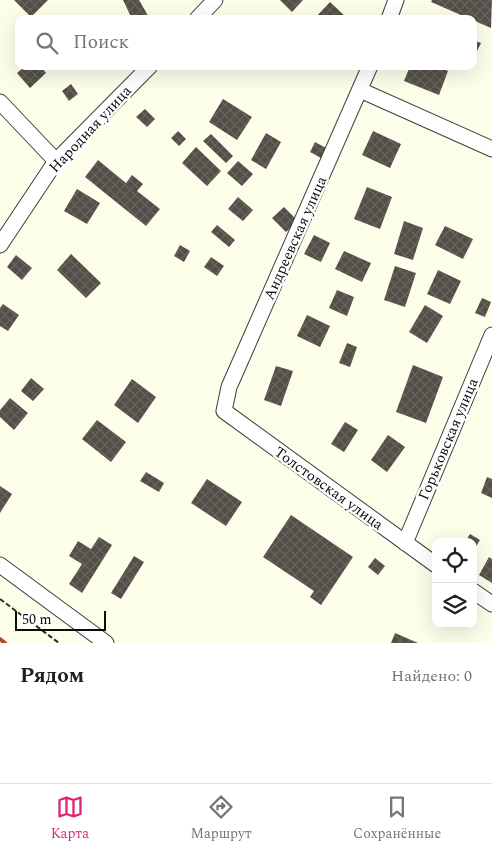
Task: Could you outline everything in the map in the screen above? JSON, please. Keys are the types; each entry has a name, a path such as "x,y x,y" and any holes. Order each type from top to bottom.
{"street":[{"path":"201,15 216,0"},
{"name":"Народная улица","path":"0,246 56,161 146,70"},
{"name":"Андреевская улица","path":"224,411 229,387 368,70"},
{"path":"360,90 492,149"},
{"path":"0,102 56,161"},
{"name":"Горьковская улица","path":"405,543 492,335"},
{"name":"Толстовская улица","path":"224,411 432,561"},
{"path":"0,565 106,643"},
{"path":"477,594 492,604"}],"path":[{"path":"0,599 59,643"}],"building":[{"path":"14,0 48,0 33,15 29,15"},
{"path":"123,0 139,0 148,15 130,15"},
{"path":"280,0 303,0 292,12"},
{"path":"432,0 492,0 491,28 477,22 477,15 461,15 431,2"},
{"path":"330,2 344,15 318,15"},
{"path":"477,42 481,43 477,51"},
{"path":"20,70 43,70 46,73 30,88 17,73"},
{"path":"408,70 448,71 439,95 404,81"},
{"path":"71,84 78,94 69,101 62,91"},
{"path":"223,99 252,117 237,140 209,122"},
{"path":"145,109 155,119 147,127 136,117"},
{"path":"178,131 186,139 179,146 171,138"},
{"path":"373,131 401,144 390,168 362,155"},
{"path":"266,133 281,142 266,169 251,160"},
{"path":"211,134 233,156 226,163 203,141"},
{"path":"315,142 326,148 321,158 310,152"},
{"path":"196,147 221,171 207,186 182,163"},
{"path":"98,160 126,183 132,175 143,184 137,191 160,209 146,226 85,177"},
{"path":"238,161 253,174 242,186 227,173"},
{"path":"367,187 392,197 380,229 354,219"},
{"path":"77,189 100,203 87,224 64,211"},
{"path":"238,197 253,210 243,221 228,209"},
{"path":"284,207 298,221 286,232 272,218"},
{"path":"404,221 423,228 413,260 394,254"},
{"path":"217,225 235,240 229,247 211,232"},
{"path":"445,226 473,239 463,259 435,245"},
{"path":"314,235 330,243 321,262 304,254"},
{"path":"180,245 190,251 184,262 174,256"},
{"path":"344,251 371,263 362,282 335,269"},
{"path":"71,254 101,283 86,298 57,270"},
{"path":"16,255 32,268 22,280 7,267"},
{"path":"211,257 224,266 217,276 204,267"},
{"path":"395,266 416,273 405,307 384,300"},
{"path":"438,270 461,281 450,304 427,294"},
{"path":"337,290 354,297 347,316 329,308"},
{"path":"482,298 491,302 485,317 475,313"},
{"path":"3,304 19,315 8,331 0,326 0,308"},
{"path":"425,305 443,316 427,343 409,332"},
{"path":"307,315 330,326 320,347 297,336"},
{"path":"347,343 357,347 350,367 339,363"},
{"path":"413,365 443,377 426,423 396,412"},
{"path":"276,366 293,371 281,406 264,400"},
{"path":"31,378 44,389 33,401 21,391"},
{"path":"132,379 156,397 138,423 114,405"},
{"path":"10,398 28,413 14,430 0,417 0,410"},
{"path":"97,420 126,442 111,462 82,439"},
{"path":"345,422 358,430 344,452 331,444"},
{"path":"388,435 405,447 387,472 371,460"},
{"path":"146,472 164,483 159,492 140,481"},
{"path":"487,477 492,479 492,498 481,493"},
{"path":"207,479 242,502 226,526 191,503"},
{"path":"0,486 12,494 0,513"},
{"path":"291,515 353,557 321,605 310,597 314,591 263,557"},
{"path":"470,534 477,538 468,538"},
{"path":"99,537 112,545 82,593 69,584 82,564 69,556 78,541 91,549"},
{"path":"134,556 144,562 121,599 111,593"},
{"path":"489,557 492,559 492,583 479,575"},
{"path":"375,558 385,566 378,575 368,567"},
{"path":"395,633 418,643 391,643"}],"railway":[{"path":"0,639 5,643"}]}
